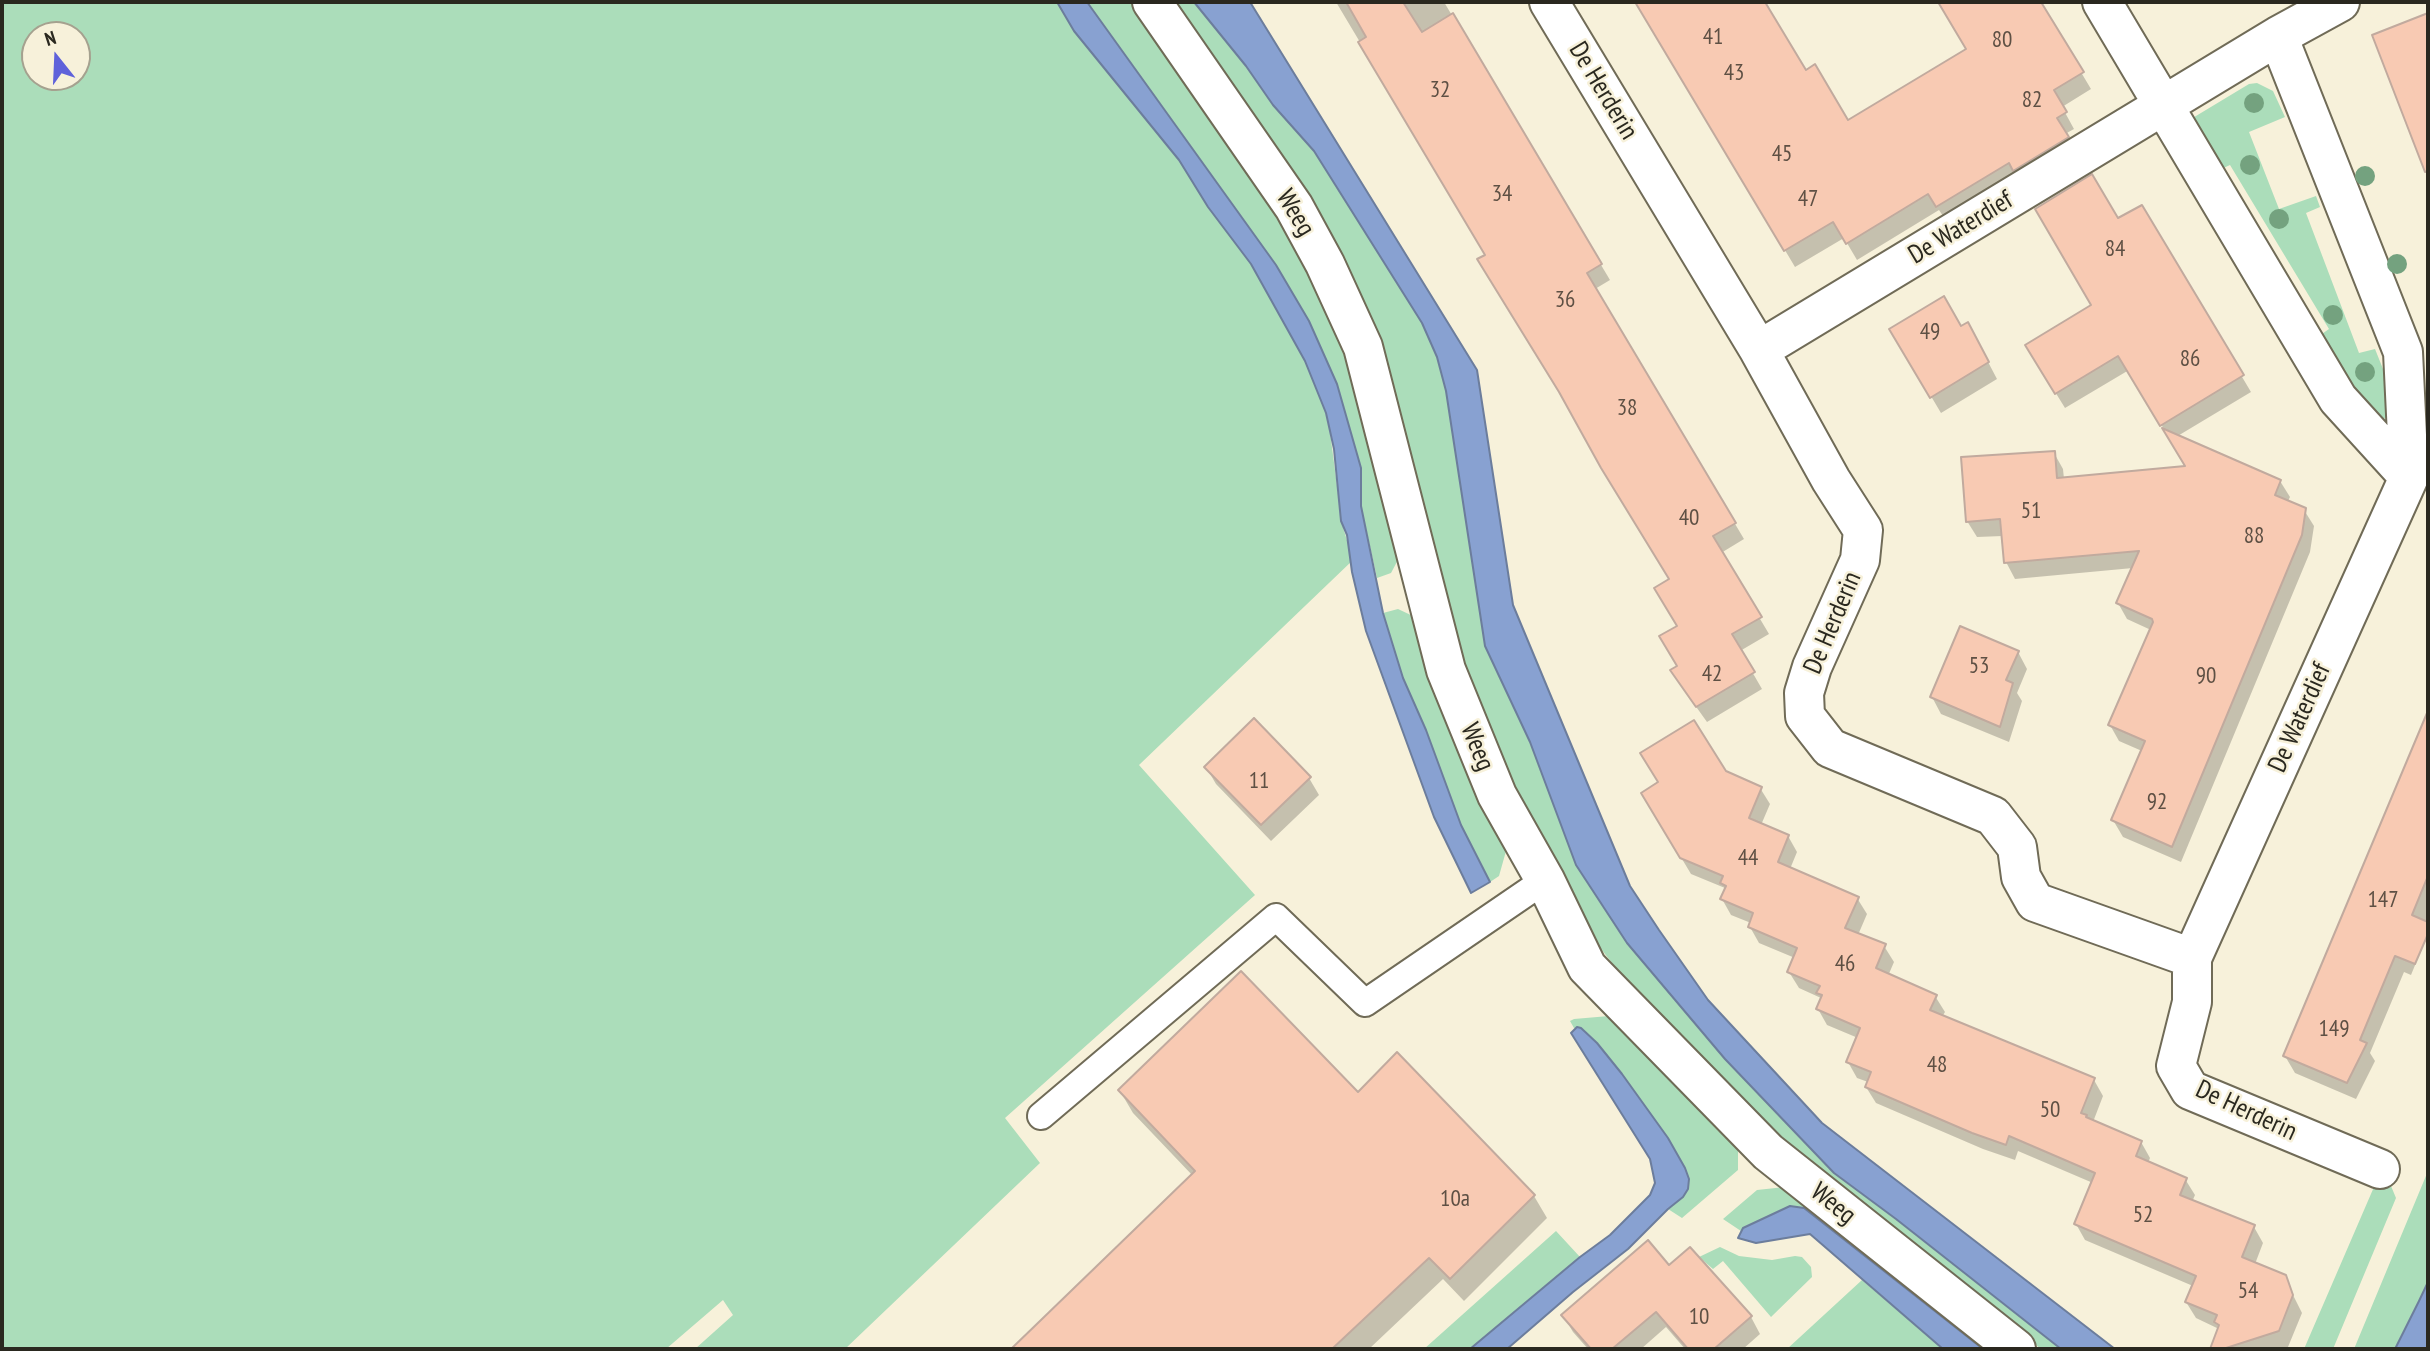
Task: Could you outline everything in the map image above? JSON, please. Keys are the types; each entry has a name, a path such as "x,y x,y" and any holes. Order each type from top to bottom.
{"street":[{"name":"Weeg","path":"1152,2 1294,208 1325,264 1363,347 1446,670 1497,795 1545,880 1587,967 1768,1152 2016,1349"},
{"name":"De Herderin","path":"1549,2 1759,350 1831,480 1863,530 1860,560 1812,667 1804,692 1805,716 1830,748 1993,816 2017,847 2021,877 2035,902 2192,958 2192,1002 2176,1066 2190,1090 2380,1169"},
{"path":"2102,2 2338,398 2409,477"},
{"name":"De Waterdief","path":"1759,350 2278,36 2340,2"},
{"name":"De Waterdief","path":"2192,958 2409,477 2403,352 2278,36"}],"lane":[{"path":"1041,1116 1276,917 1365,1003 1545,880"}],"green space":[{"path":"2,2 1075,2 1308,338 1330,432 1342,524 1353,560 1139,765 1255,895 1005,1118 1040,1163 845,1349 695,1349 733,1315 723,1300 666,1349 2,1349"},
{"path":"1087,2 1137,2 1271,197 1346,343 1399,558 1391,573 1377,578 1361,506 1361,468 1337,384 1276,265"},
{"path":"1169,2 1194,2 1246,66 1273,105 1314,151 1422,323 1437,357 1446,391 1485,646 1530,742 1576,865 1627,943 1725,1059 1834,1173 2061,1349 2041,1349 1775,1138 1652,1015 1595,941 1542,855 1468,693 1408,458"},
{"path":"2257,83 2273,91 2285,117 2249,132 2279,209 2316,196 2320,207 2306,213 2359,353 2375,349 2395,399 2390,414 2384,419 2376,421 2316,338 2329,329 2230,165 2217,171 2186,122 2249,84"},
{"path":"1398,609 1415,617 1508,844 1499,876 1490,882 1461,825 1426,730 1403,679 1383,613"},
{"path":"1609,1016 1738,1143 1738,1170 1682,1218 1668,1209 1683,1197 1685,1168 1668,1138 1597,1043 1581,1028 1574,1028 1570,1021"},
{"path":"2428,1171 2428,1282 2395,1349 2354,1349"},
{"path":"2377,1180 2391,1186 2396,1198 2333,1349 2304,1349"},
{"path":"1794,1186 2002,1349 1983,1349 1804,1208 1790,1206 1741,1231 1723,1219 1757,1190"},
{"path":"1556,1231 1580,1257 1470,1349 1424,1349"},
{"path":"1720,1247 1739,1256 1772,1260 1802,1257 1811,1267 1812,1277 1771,1317 1723,1261 1713,1269 1699,1257"},
{"path":"1862,1280 1943,1349 1787,1349"}],"water":[{"path":"1057,2 1087,2 1276,265 1309,321 1337,384 1361,468 1361,506 1383,613 1403,678 1426,730 1461,825 1490,882 1471,893 1434,817 1366,631 1352,572 1347,535 1341,521 1334,449 1326,413 1305,361 1251,264 1208,207 1179,160 1074,31"},
{"path":"1194,2 1250,2 1477,370 1513,605 1630,886 1659,930 1708,1000 1822,1123 2115,1349 2061,1349 1834,1173 1725,1059 1627,943 1576,865 1530,742 1485,646 1446,391 1437,357 1422,323 1314,151 1273,105 1246,66"},
{"path":"1577,1027 1597,1043 1668,1138 1685,1168 1689,1179 1688,1189 1683,1197 1628,1249 1507,1349 1470,1349 1610,1235 1650,1195 1655,1183 1650,1159 1571,1033"},
{"path":"1790,1206 1804,1208 1983,1349 1943,1349 1810,1234 1756,1243 1738,1238 1743,1228"},
{"path":"2428,1282 2428,1349 2395,1349 2419,1301"}],"building":[{"path":"1346,2 1403,2 1422,32 1453,13 1602,264 1587,273 1736,523 1713,536 1762,617 1732,634 1755,672 1696,707 1670,670 1677,666 1659,636 1677,626 1654,588 1669,579 1477,259 1485,255 1358,42 1366,37"},
{"path":"1635,2 1765,2 1806,70 1815,64 1848,120 1966,49 1938,2 2041,2 2084,72 2054,90 2067,112 2057,118 2069,137 2013,171 2009,163 1936,207 1928,194 1846,244 1833,222 1784,251"},
{"path":"2428,13 2428,171 2425,172 2372,35"},
{"path":"2092,174 2118,218 2142,205 2244,375 2160,426 2118,356 2055,394 2025,345 2091,305 2035,209"},
{"path":"1944,296 1961,326 1968,322 1989,362 1930,398 1889,329"},
{"path":"2162,428 2281,480 2275,495 2306,508 2302,535 2172,847 2111,820 2145,741 2108,725 2153,622 2152,619 2116,603 2139,551 2004,563 2000,519 1966,522 1961,457 2055,451 2057,478 2185,466"},
{"path":"1960,626 2019,651 2006,680 2013,683 2000,727 1930,697"},
{"path":"2427,713 2428,876 2412,915 2428,922 2428,934 2415,964 2395,956 2360,1040 2367,1043 2347,1083 2283,1056"},
{"path":"1254,718 1311,777 1261,825 1204,767"},
{"path":"1694,720 1726,771 1762,787 1749,818 1789,835 1778,862 1859,897 1845,928 1886,944 1876,968 1937,995 1930,1010 2095,1078 2081,1113 2142,1141 2136,1156 2187,1178 2180,1195 2255,1225 2242,1257 2286,1275 2293,1295 2279,1331 2223,1349 2210,1349 2219,1325 2214,1322 2217,1315 2185,1302 2196,1276 2074,1224 2095,1173 2009,1136 2006,1145 1972,1133 1865,1087 1871,1072 1846,1062 1860,1028 1816,1009 1822,995 1816,993 1820,986 1787,972 1797,948 1748,927 1753,913 1720,899 1726,886 1720,883 1723,876 1680,858 1641,793 1658,782 1640,753"},
{"path":"1241,971 1358,1092 1397,1052 1535,1195 1450,1279 1429,1258 1332,1349 1011,1349 1195,1171 1118,1090"},
{"path":"1648,1240 1669,1265 1690,1247 1752,1316 1714,1349 1688,1349 1656,1312 1612,1349 1591,1349 1561,1315"}]}
